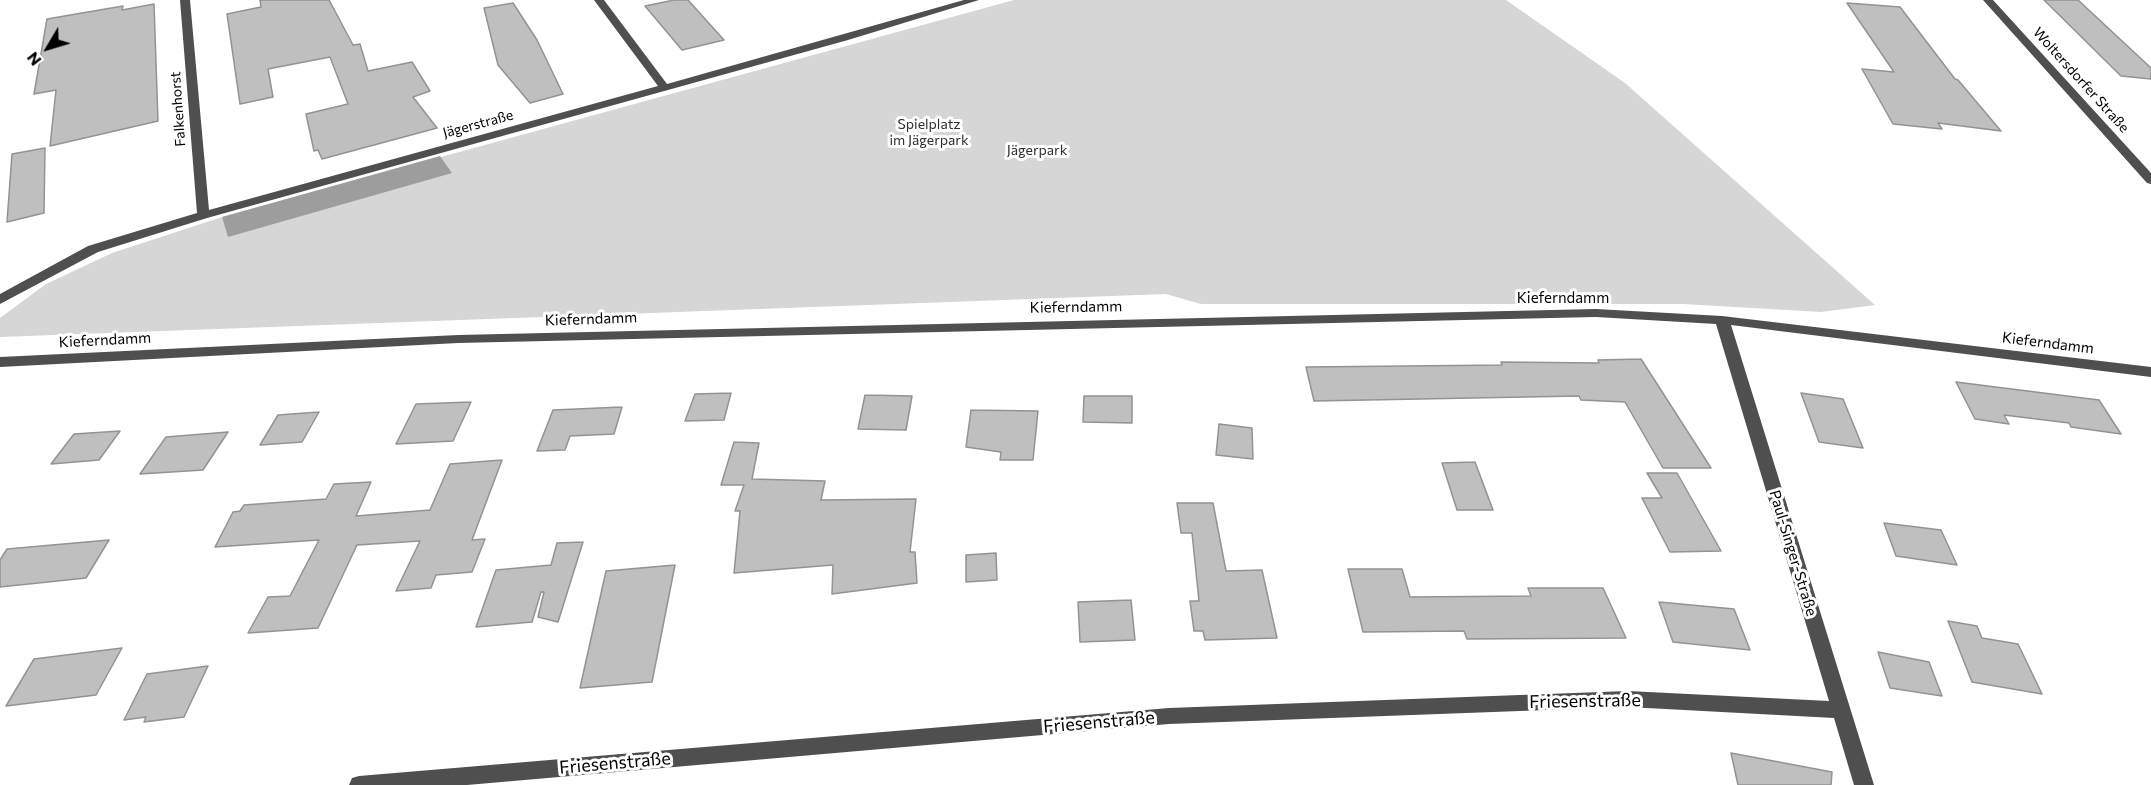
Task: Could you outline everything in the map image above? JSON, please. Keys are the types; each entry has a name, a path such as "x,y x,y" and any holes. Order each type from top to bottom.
{"street":[{"name":"Falkenhorst","path":"184,0 203,215"},
{"path":"599,0 665,88"},
{"name":"Jägerstraße","path":"0,300 93,249 203,215 665,88 953,2 974,0"},
{"name":"Woltersdorfer Straße","path":"1988,0 2151,180"},
{"name":"Kieferndamm","path":"0,362 458,339 963,326 1596,314 1722,320 2151,372"},
{"name":"Paul-Singer-Straße","path":"1722,320 1864,785"},
{"name":"Friesenstraße","path":"359,785 1169,716 1628,699 1841,710"}],"green space":[{"path":"1014,0 1506,0 1625,83 1875,305 1821,312 1683,304 1201,304 1166,294 0,337 0,318 46,284 112,253 222,217"}],"shaded area":[{"path":"440,156 452,173 228,237 222,217"}],"building":[{"path":"260,0 329,0 353,45 360,44 368,71 412,62 430,91 413,97 437,128 322,159 318,150 314,151 306,114 348,104 330,57 268,69 273,97 240,104 227,14 261,7"},
{"path":"674,0 688,0 724,40 682,50 645,6"},
{"path":"2044,0 2078,0 2151,68 2151,79 2121,76"},
{"path":"513,3 537,40 563,94 530,103 498,65 484,8"},
{"path":"1847,3 1900,7 1955,79 2001,131 1938,123 1942,129 1893,124 1862,69 1894,72"},
{"path":"154,4 158,121 50,146 56,90 34,94 47,19 123,6 122,10"},
{"path":"45,148 44,213 7,222 12,154"},
{"path":"1641,359 1711,468 1663,468 1625,402 1581,400 1579,396 1314,401 1306,367 1502,365 1501,362 1599,363 1598,360"},
{"path":"1956,382 2099,400 2121,434 2071,427 2069,423 2004,415 2009,424 1975,419"},
{"path":"731,393 724,420 685,421 695,394"},
{"path":"1801,393 1843,399 1863,448 1819,442"},
{"path":"865,395 912,396 906,430 858,429"},
{"path":"1084,396 1132,396 1132,423 1083,422"},
{"path":"471,402 453,441 396,444 416,404"},
{"path":"622,407 614,434 570,436 565,450 537,451 553,410"},
{"path":"971,410 1038,411 1033,460 1000,460 1001,452 966,447"},
{"path":"319,412 302,442 260,445 278,415"},
{"path":"1219,424 1252,428 1253,459 1216,455"},
{"path":"120,431 99,460 51,464 74,434"},
{"path":"228,432 203,470 140,474 166,437"},
{"path":"734,442 759,443 752,479 825,481 821,500 916,499 910,552 915,552 917,583 832,594 833,565 734,573 740,511 735,511 744,485 721,485"},
{"path":"502,460 472,540 485,539 472,572 436,575 431,588 396,591 420,541 357,545 318,628 248,633 268,597 290,596 319,540 215,547 233,512 240,511 244,505 326,499 334,484 371,482 356,516 430,510 450,464"},
{"path":"1475,462 1493,510 1457,510 1442,463"},
{"path":"1647,473 1677,473 1721,551 1670,552 1642,498 1662,498"},
{"path":"1177,503 1213,503 1226,571 1262,570 1277,638 1205,640 1203,631 1194,631 1190,601 1199,601 1192,533 1181,533"},
{"path":"1884,523 1941,530 1957,565 1896,556"},
{"path":"109,540 86,578 0,587 0,560 7,549"},
{"path":"583,542 558,622 538,617 544,592 541,592 532,622 476,627 496,570 551,565 557,543"},
{"path":"996,553 997,580 966,582 966,555"},
{"path":"675,565 652,682 580,688 606,571"},
{"path":"1348,569 1402,569 1410,597 1531,596 1528,588 1603,588 1626,638 1467,639 1464,631 1363,632"},
{"path":"1131,600 1135,640 1080,642 1078,602"},
{"path":"1659,602 1734,609 1750,650 1673,642"},
{"path":"1948,621 1977,626 1982,638 2018,644 2042,694 1972,682"},
{"path":"122,648 96,695 6,706 34,659"},
{"path":"1878,652 1929,662 1942,696 1890,688"},
{"path":"208,666 184,717 144,722 146,717 124,720 147,674"},
{"path":"1731,753 1832,772 1831,785 1738,785"}],"park label":[{"name":"Spielplatz im Jägerpark","path":"929,132"},
{"name":"Jägerpark","path":"1037,150"}]}
